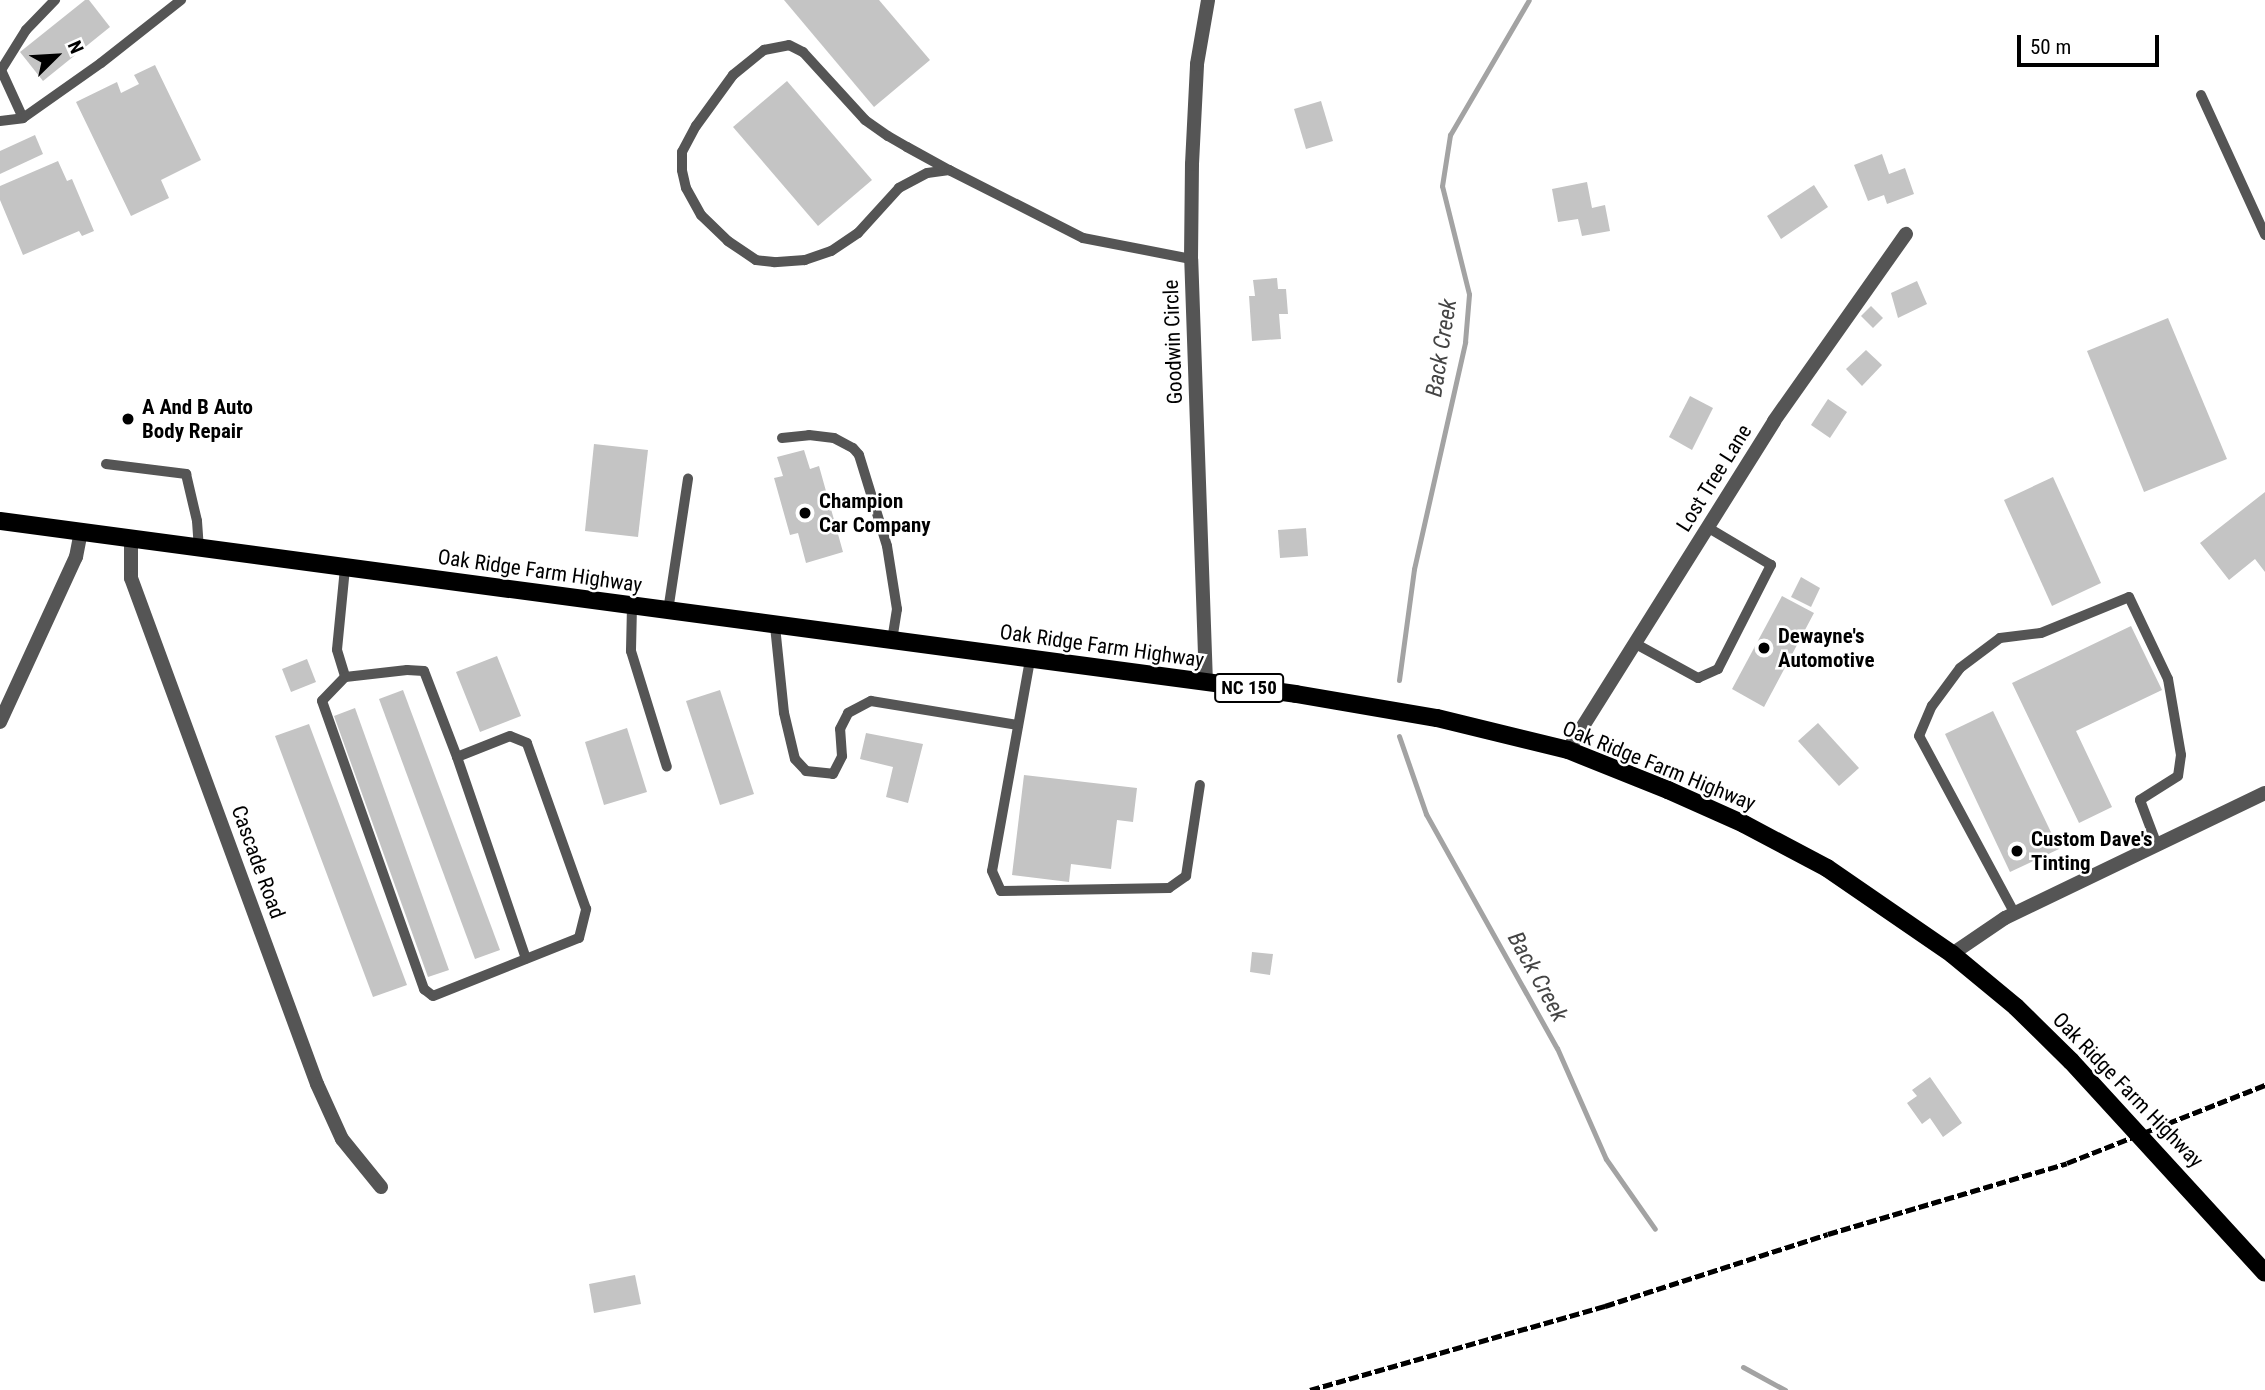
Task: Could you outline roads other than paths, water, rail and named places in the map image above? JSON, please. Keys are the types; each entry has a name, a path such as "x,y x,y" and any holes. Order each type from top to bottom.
{"main road":[{"name":"Oak Ridge Farm Highway","path":"0,521 1206,683 1437,718 1568,750 1668,790 1815,861 1952,954 2016,1007 2071,1061 2265,1273"}],"street":[{"name":"Goodwin Circle","path":"1206,683 1191,259 1197,64 1208,0"},
{"name":"Lost Tree Lane","path":"1568,750 1774,421 1906,234"},
{"path":"0,722 6,696 76,557 81,531"},
{"name":"Cascade Road","path":"131,538 131,578 317,1084 342,1139 381,1187"},
{"path":"1952,954 2015,914 2265,793"}],"lane":[{"path":"23,118 1,70 26,30 55,0"},
{"path":"0,121 23,118 101,63 181,0"},
{"path":"949,170 927,173 900,188 858,233 831,251 805,260 774,262 756,260 728,241 701,215 686,188 682,152 712,99 733,75 764,50 789,46 803,52 865,120 949,170 1083,239 1191,259"},
{"path":"2201,95 2265,235"},
{"path":"782,438 810,435 834,438 853,448 859,456 887,546 897,609 892,641"},
{"path":"106,464 186,474 197,521 199,548"},
{"path":"668,611 688,479"},
{"path":"1636,644 1698,678 1718,669 1771,565 1707,527"},
{"path":"345,568 337,650 345,677"},
{"path":"2015,914 1919,736 1932,706 1960,668 2000,638 2041,633 2129,597 2168,679 2182,755 2178,776 2140,800 2157,845"},
{"path":"632,606 631,650 667,767"},
{"path":"775,625 784,713 795,759 806,771 833,774 842,756 840,729 848,713 871,701 1018,725"},
{"path":"1030,660 992,870 1001,891 1169,888 1186,876 1200,785"},
{"path":"457,757 510,736 527,743 586,909 579,938 433,996 424,989 322,701 345,677 407,670 424,671 457,757 526,959"}],"waterway":[{"name":"Back Creek","path":"1399,680 1414,569 1465,342 1469,294 1442,186 1450,135 1529,0"},
{"name":"Back Creek","path":"1399,736 1426,814 1557,1048 1606,1159 1655,1229"},
{"name":"Back Creek","path":"1743,1367 1785,1390"}],"railway":[{"path":"1310,1390 1605,1306 1828,1234 2067,1163 2265,1085"}],"place":[{"name":"A And B Auto Body Repair","path":"128,419"},
{"name":"Champion Car Company","path":"805,513"},
{"name":"Dewayne's Automotive","path":"1764,648"},
{"name":"Custom Dave's Tinting","path":"2017,851"}]}
